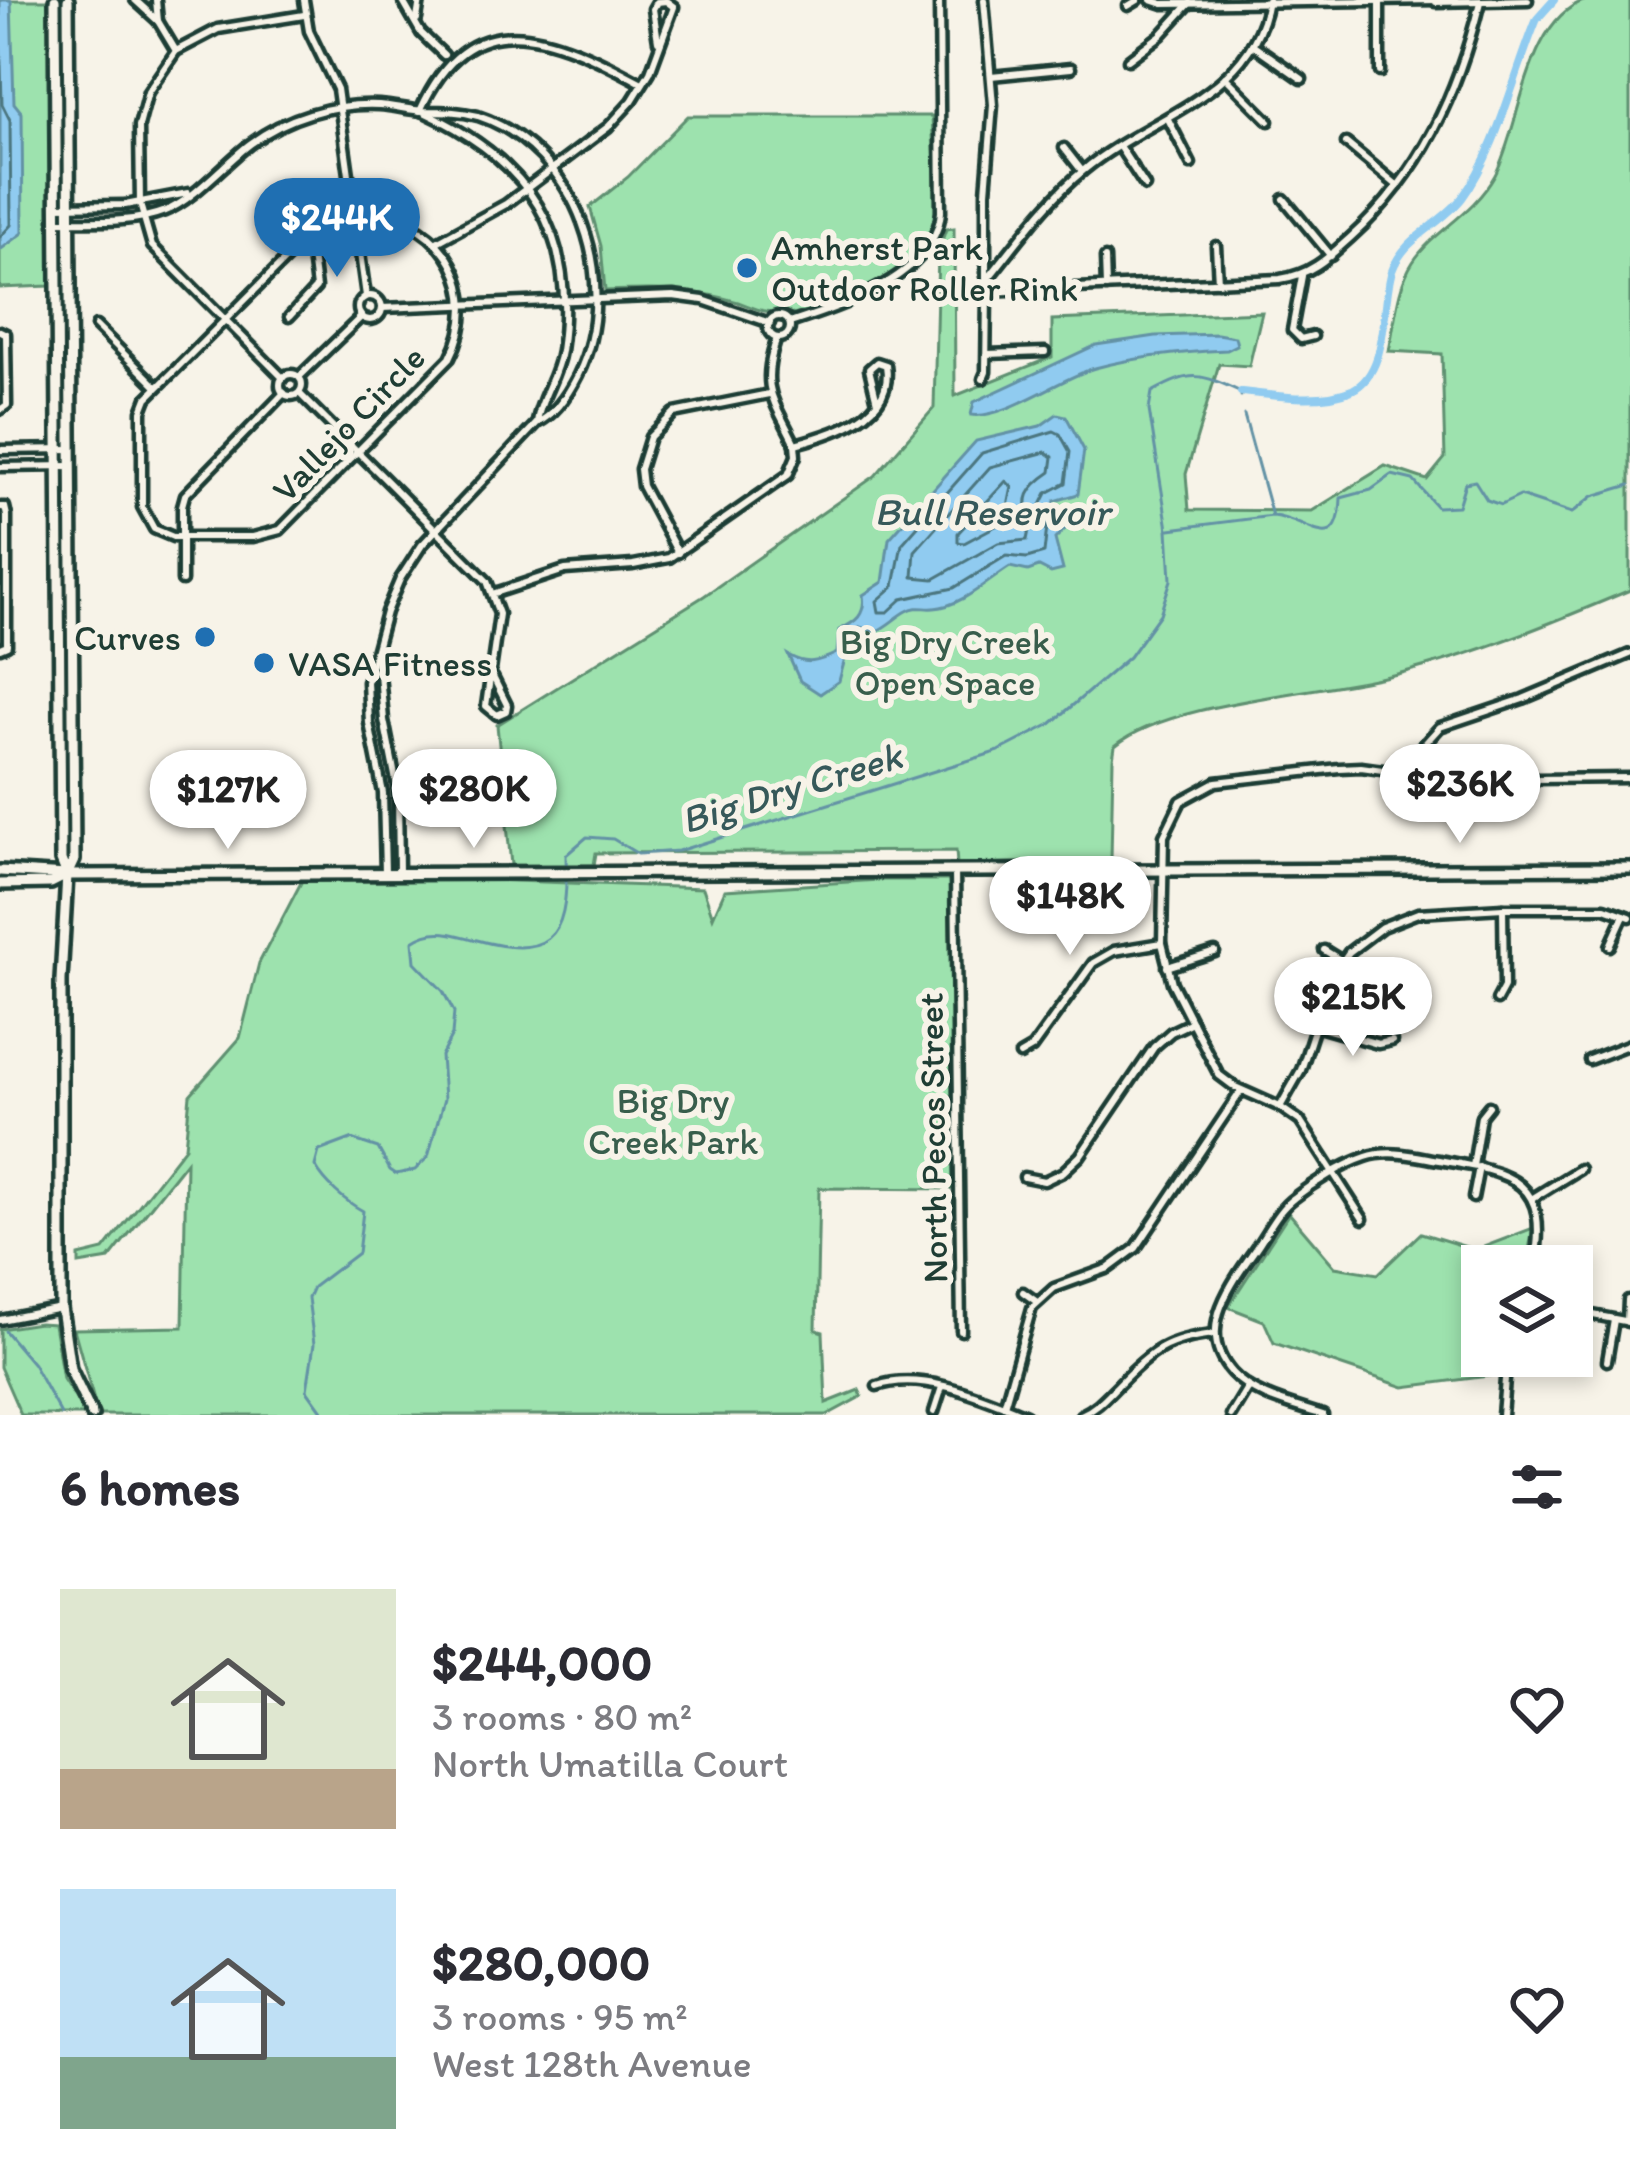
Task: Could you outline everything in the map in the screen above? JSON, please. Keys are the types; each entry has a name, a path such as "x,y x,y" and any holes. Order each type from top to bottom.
{"main road":[{"path":"55,0 61,860 67,875"},
{"path":"68,0 74,860 67,875 61,980 61,1308 70,1369 92,1415"},
{"path":"0,871 67,875 1630,868"},
{"path":"0,884 51,883 67,875"}],"street":[{"path":"135,0 158,21 176,51"},
{"path":"156,0 158,21"},
{"path":"304,0 304,16 329,68 340,107 366,296"},
{"path":"401,0 421,33 447,52 420,111"},
{"path":"416,23 420,0"},
{"path":"790,323 870,292 922,256 938,230 939,0"},
{"path":"983,379 991,76 984,0"},
{"path":"1128,6 1138,0"},
{"path":"1151,0 1528,0"},
{"path":"437,242 530,189 608,128 642,83 674,10 666,1 657,2 653,9 658,40"},
{"path":"986,281 1042,211 1082,171 1198,101 1225,77 1262,28 1268,2"},
{"path":"1380,2 1380,72"},
{"path":"987,292 1302,275 1367,222 1431,138 1453,92 1480,2"},
{"path":"1128,60 1161,35 1190,3"},
{"path":"284,393 283,377 156,253 140,204 139,126 153,80 176,51 218,29 304,16"},
{"path":"535,27 642,83"},
{"path":"1252,44 1302,79"},
{"path":"991,76 1071,68"},
{"path":"1225,77 1269,121"},
{"path":"56,221 142,217 174,207 277,128 340,107 380,105 475,115 504,127 538,148 576,208 586,238 594,299 593,323 580,369 554,411 537,422 436,527 400,579 369,667 368,703 382,786 385,874"},
{"path":"420,111 493,151 530,189 546,216 556,245 562,301 559,362 537,422"},
{"path":"1168,118 1191,164"},
{"path":"1346,143 1398,186"},
{"path":"1119,146 1144,186"},
{"path":"1064,148 1082,171"},
{"path":"56,206 140,204 188,193"},
{"path":"1284,199 1330,256"},
{"path":"182,537 154,530 142,508 142,411 157,387 302,242 325,224 356,214 405,220 437,242 456,272 463,303"},
{"path":"289,317 316,289 311,248 302,242"},
{"path":"1216,246 1218,282"},
{"path":"1105,258 1106,287"},
{"path":"1302,275 1292,330 1300,339 1313,336"},
{"path":"366,296 377,298 382,308"},
{"path":"361,316 357,304 366,296"},
{"path":"382,308 673,296 703,300 770,323 782,316 790,323"},
{"name":"Vallejo Circle","path":"182,537 253,537 275,532 293,520 450,358 462,330 463,303"},
{"path":"361,316 375,320 382,308"},
{"path":"283,377 299,377 361,316"},
{"path":"770,323 770,332 777,338"},
{"path":"777,338 789,333 790,323"},
{"path":"96,326 157,387"},
{"path":"0,331 6,334 7,405 0,410"},
{"path":"494,594 552,572 645,564 678,553 788,475 796,457 795,445 769,394 767,375 777,338"},
{"path":"987,354 1046,352"},
{"path":"795,445 862,420 877,402 888,374 886,365 877,362 869,369 877,402"},
{"path":"299,377 299,393"},
{"path":"182,581 182,506 189,489 284,393 299,393 487,581 500,614 486,706 497,716 507,706 493,677"},
{"path":"678,553 642,486 640,469 650,437 674,413 769,394"},
{"path":"0,450 71,449"},
{"path":"0,467 71,466"},
{"path":"0,507 5,507 7,516 8,645 0,648"},
{"path":"377,648 397,786 399,873"},
{"path":"1413,774 1420,749 1439,727 1523,699 1630,654"},
{"path":"1363,1219 1307,1128 1280,1107 1241,1091 1220,1075 1192,1022 1167,967 1162,943 1169,820 1181,801 1202,786 1339,768 1361,766 1455,781 1630,778"},
{"path":"382,786 397,786"},
{"name":"North Pecos Street","path":"955,872 961,1330"},
{"path":"1497,1000 1504,987 1504,908"},
{"path":"1280,1107 1301,1070 1327,987 1342,961 1372,933 1410,915 1504,908 1605,908 1627,916 1610,946"},
{"path":"1020,1055 1032,1048 1093,963 1114,951 1162,943"},
{"path":"1324,950 1342,961"},
{"path":"1167,967 1215,952"},
{"path":"1024,1177 1044,1181 1071,1166 1154,1047 1192,1022"},
{"path":"1315,1026 1378,1044 1392,1041"},
{"path":"1589,1060 1630,1044"},
{"path":"1004,1406 1025,1322 1037,1302 1054,1288 1115,1264 1136,1247 1241,1091"},
{"path":"1474,1198 1481,1117 1489,1106"},
{"path":"1323,1415 1248,1387 1225,1364 1216,1334 1222,1299 1294,1197 1367,1156 1385,1153 1476,1167 1507,1174 1533,1198 1538,1245"},
{"path":"1533,1198 1580,1169"},
{"path":"1023,1292 1037,1302"},
{"path":"1593,1315 1628,1322 1628,1300"},
{"path":"0,1319 61,1308"},
{"path":"1607,1361 1615,1320"},
{"path":"1085,1414 1163,1345 1216,1334"},
{"path":"1502,1415 1505,1377"},
{"path":"877,1386 898,1382 942,1387 1026,1415"},
{"path":"934,1412 942,1387"},
{"path":"1231,1415 1248,1387"}],"green space":[{"path":"0,0 51,0 50,286 0,288"},
{"name":"Big Dry Creek Open Space","path":"1586,0 1630,0 1630,590 1427,666 1209,708 1140,731 1115,746 1111,861 957,864 956,851 596,853 594,865 511,865 497,725 704,596 875,476 934,408 938,252 946,229 954,228 955,396 1052,357 1052,320 1262,312 1249,366 1219,364 1186,474 1189,510 1312,511 1385,466 1427,480 1445,458 1442,354 1389,351 1403,282 1422,251 1486,189 1504,154 1528,76 1550,28"},
{"path":"688,116 932,116 933,228 912,259 894,272 794,315 689,292 605,291 601,246 590,207 628,177"},
{"name":"Big Dry Creek Park","path":"306,873 703,888 713,917 725,890 955,880 960,1189 819,1188 816,1330 823,1332 826,1403 859,1390 862,1396 827,1415 98,1415 74,1329 183,1327 186,1162 109,1259 79,1264 79,1256 104,1250 185,1147 190,1095 240,1038 259,963"},
{"path":"1289,1213 1335,1267 1378,1274 1421,1233 1461,1245 1461,1377 1482,1377 1404,1387 1274,1343 1264,1321 1228,1307"},
{"path":"1533,1228 1530,1245 1489,1245"},
{"path":"54,1324 63,1379 86,1415 21,1415 0,1367 0,1329"}],"water":[{"path":"0,0 11,0 14,103 22,113 23,233 0,250"},
{"path":"1217,334 1235,337 1237,345 1095,368 1016,405 971,415 974,402 1096,345"},
{"name":"Bull Reservoir","path":"1057,414 1066,416 1084,450 1078,494 1055,501 1051,511 1068,526 1055,539 1063,570 1051,573 1039,567 1028,571 1010,567 954,603 911,609 875,632 860,627 849,644 839,681 820,694 800,681 788,655 813,662 837,653 839,630 858,617 863,595 883,582 889,539 976,441 1040,426"}],"waterway":[{"path":"1241,392 1326,397 1352,390 1364,381 1378,353 1392,271 1405,249 1462,198 1474,179 1537,19 1554,0"},
{"name":"Big Dry Creek","path":"325,1415 307,1390 314,1344 308,1298 313,1287 358,1253 363,1211 319,1173 315,1166 319,1151 351,1139 378,1148 396,1174 415,1170 428,1157 444,1099 441,1056 452,1035 454,1012 443,991 415,962 413,941 437,933 505,946 542,942 561,920 566,855 587,837 613,839 638,854 678,851 999,751 1051,724 1129,657 1160,614 1171,580 1149,410 1152,392 1196,377 1227,386 1241,396"},
{"name":"Big Dry Creek","path":"1244,415 1272,516 1319,531 1334,528 1341,498 1371,490 1392,475 1413,480 1437,507 1458,506 1465,483 1475,481 1487,500 1501,505 1520,496 1572,513 1593,496 1630,485"},
{"name":"Big Dry Creek","path":"1170,529 1272,516"},
{"path":"5,1331 33,1364 61,1415"}],"place":[{"name":"Amherst Park Outdoor Roller Rink","path":"747,268"},
{"name":"Curves","path":"205,637"},
{"name":"VASA Fitness","path":"264,663"}]}
